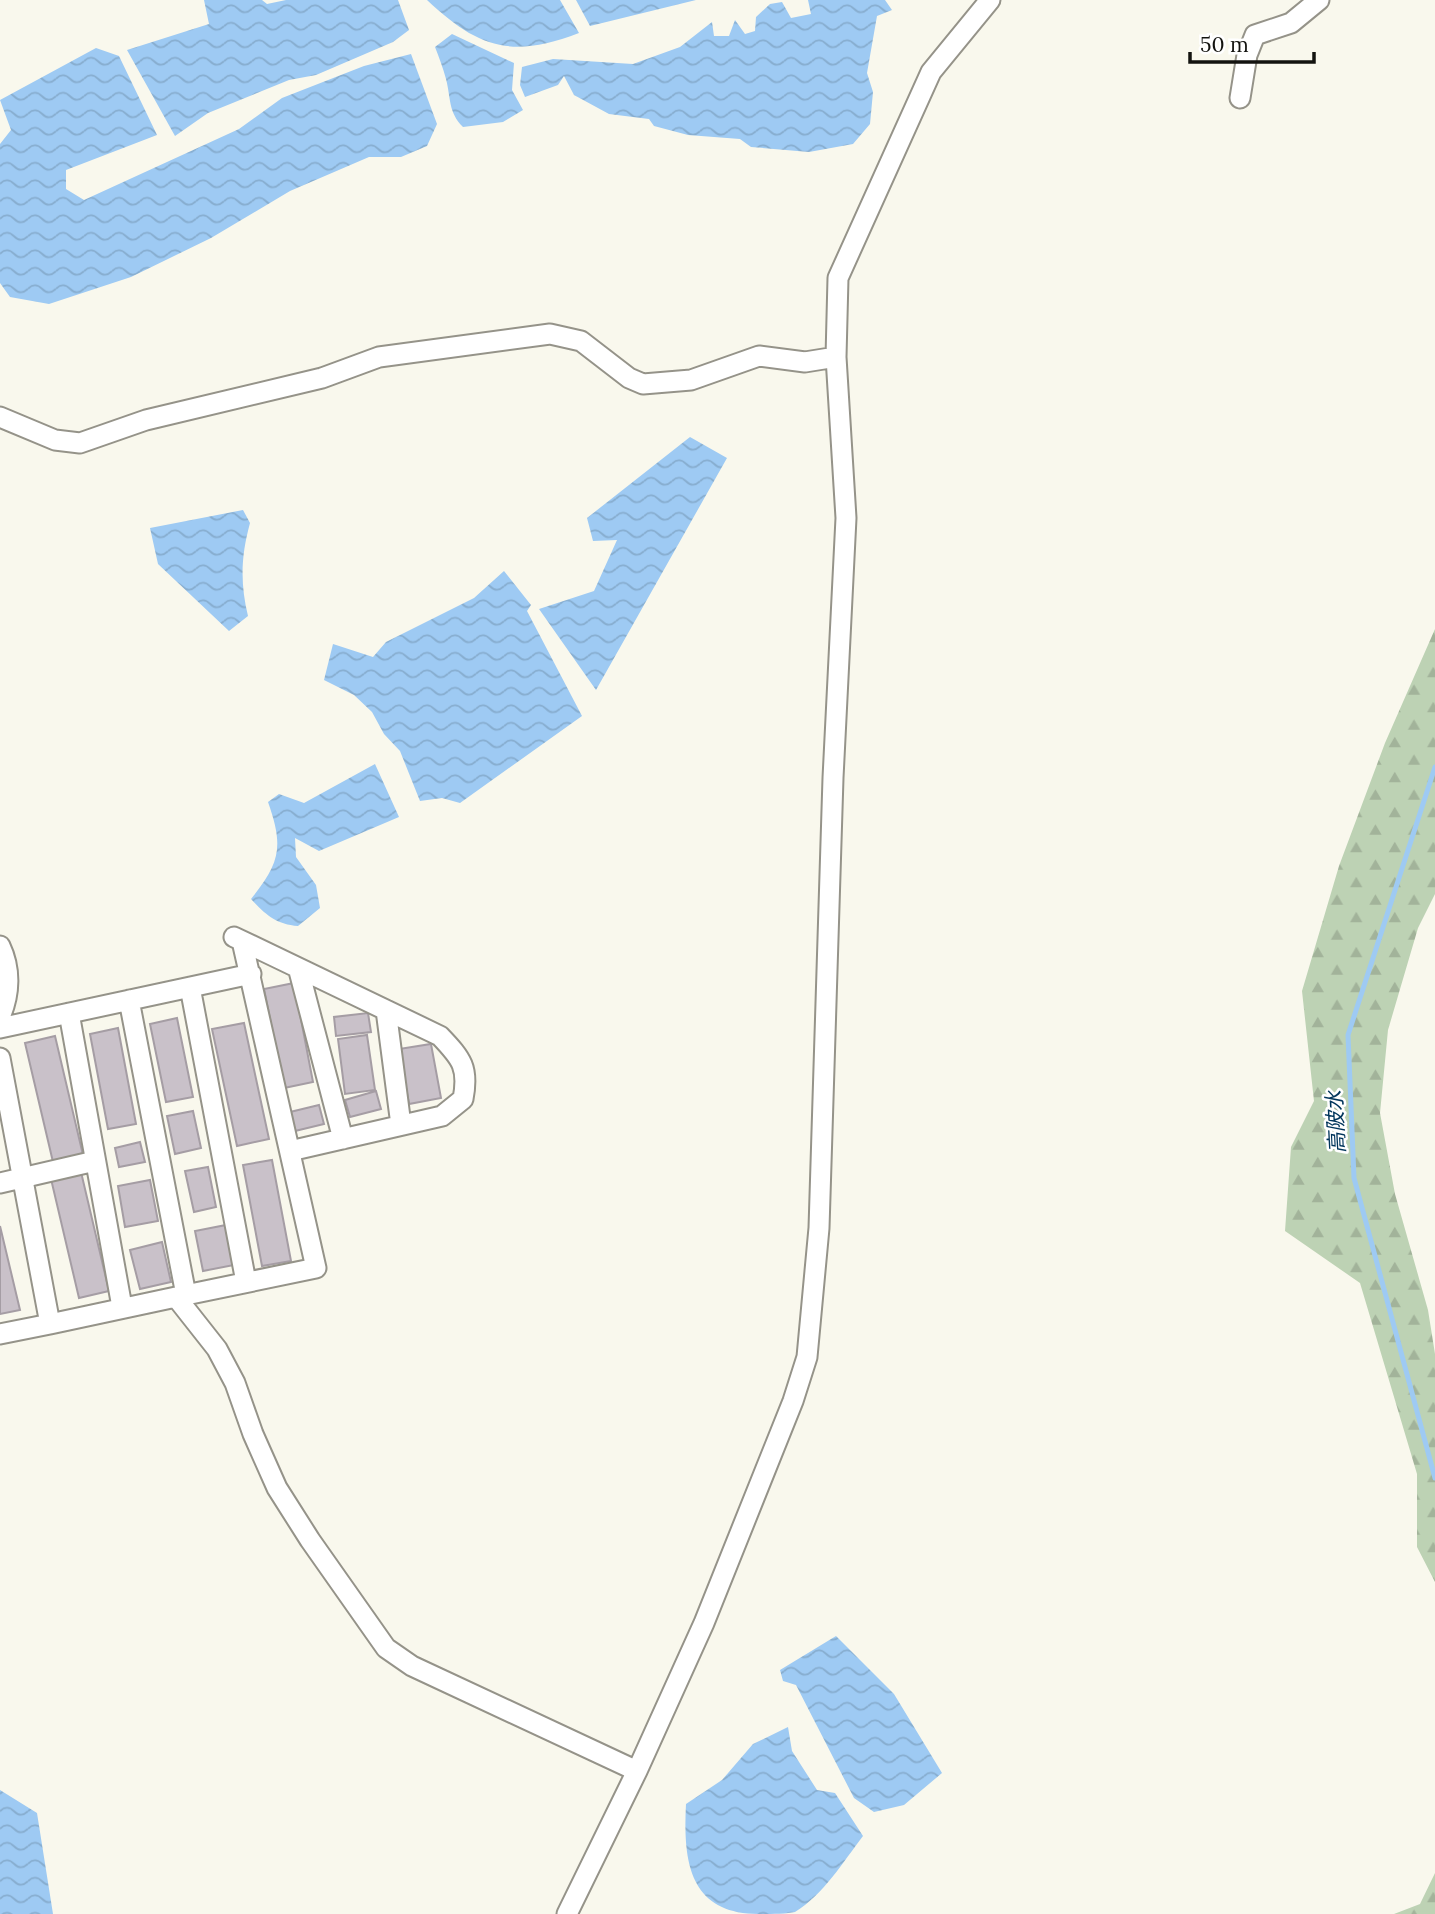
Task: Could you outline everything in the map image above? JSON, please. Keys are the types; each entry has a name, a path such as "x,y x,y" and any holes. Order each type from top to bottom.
{"street":[{"path":"567,1914 637,1771 704,1623 793,1401 807,1357 819,1228 833,778 846,518 836,357 838,278 931,72 990,0"},
{"path":"1240,98 1247,55 1255,35 1291,23 1319,0"},
{"path":"0,417 55,440 80,443 146,420 322,378 379,357 550,334 581,341 629,378 643,384 667,384 703,377 758,356 805,362 836,357"},
{"path":"0,1335 316,1268 290,1151 251,974 238,939 299,971 440,1036 458,1055 467,1077 463,1099 442,1116 290,1151"},
{"path":"0,946 5,957 9,997 0,1017"},
{"path":"299,971 343,1139"},
{"path":"0,1028 251,974"},
{"path":"190,987 246,1282"},
{"path":"129,1000 181,1296 217,1349 235,1383 253,1434 278,1488 310,1540 386,1648 412,1666 637,1771"},
{"path":"386,1010 401,1125"},
{"path":"69,1013 122,1307"},
{"path":"0,1058 50,1324"},
{"path":"0,1182 95,1161"}],"green space":[{"path":"1435,629 1435,894 1418,928 1388,1030 1380,1113 1395,1194 1428,1310 1435,1354 1435,1582 1417,1547 1417,1474 1360,1283 1285,1231 1291,1147 1314,1101 1302,991 1339,866 1385,743"},
{"path":"1435,1873 1435,1914 1394,1914 1420,1904"}],"water":[{"path":"204,0 262,0 267,4 286,0 398,0 409,30 393,42 316,75 289,80 208,113 175,136 127,50 209,24"},
{"path":"427,0 560,0 579,33 534,46 497,44 463,29"},
{"path":"576,0 696,0 590,26"},
{"path":"808,0 885,0 892,10 877,16 867,73 873,92 870,124 853,144 809,152 751,147 740,139 688,135 654,126 649,119 609,114 574,95 564,76 558,85 525,97 520,85 522,67 553,59 633,64 680,47 712,22 714,36 729,36 735,20 745,34 755,31 756,17 770,4 782,2 791,18 811,14"},
{"path":"452,34 514,63 512,90 523,110 503,122 463,127 452,110 446,79 435,47"},
{"path":"96,48 119,56 157,135 66,170 66,189 84,200 239,129 282,98 364,66 411,54 437,124 427,146 401,157 369,157 290,191 211,238 131,277 49,304 10,297 0,283 0,144 11,130 0,100"},
{"path":"690,437 727,458 596,690 539,609 594,591 617,540 593,541 587,518"},
{"path":"243,510 250,523 243,570 248,616 229,631 158,564 150,528"},
{"path":"504,571 531,605 527,611 582,716 460,803 442,798 420,801 400,751 384,734 372,712 354,695 324,680 333,644 373,657 386,642 474,598"},
{"path":"375,764 399,817 319,851 295,838 296,857 316,885 320,908 298,926 272,918 251,899 268,875 276,854 276,831 268,802 279,794 304,803"},
{"path":"836,1636 894,1694 942,1773 904,1805 874,1812 854,1798 796,1685 783,1681 780,1670"},
{"path":"788,1727 792,1751 817,1790 835,1793 863,1836 824,1887 795,1912 736,1912 718,1905 704,1894 695,1880 686,1845 686,1804 722,1780 753,1744"},
{"path":"0,1790 37,1813 53,1914 0,1914"}],"building":[{"path":"294,983 313,1082 284,1088 264,989"},
{"path":"368,1013 371,1032 336,1036 334,1017"},
{"path":"177,1018 193,1097 166,1102 150,1024"},
{"path":"244,1023 269,1139 237,1146 212,1029"},
{"path":"118,1028 136,1124 108,1129 90,1034"},
{"path":"367,1035 375,1090 345,1094 338,1039"},
{"path":"55,1036 83,1155 53,1162 25,1043"},
{"path":"431,1044 441,1098 409,1104 399,1049"},
{"path":"376,1091 381,1109 350,1117 345,1100"},
{"path":"319,1105 324,1124 295,1131 290,1112"},
{"path":"193,1111 201,1148 175,1154 167,1116"},
{"path":"140,1142 145,1162 119,1167 115,1148"},
{"path":"272,1160 291,1261 262,1266 243,1165"},
{"path":"208,1167 216,1207 194,1212 185,1171"},
{"path":"81,1172 109,1291 79,1298 51,1179"},
{"path":"150,1180 158,1221 125,1227 118,1186"},
{"path":"226,1225 234,1265 203,1271 195,1231"},
{"path":"0,1226 20,1310 0,1314"},
{"path":"162,1242 171,1282 140,1289 130,1250"}],"waterway":[{"name":"高陂水","path":"1435,767 1348,1035 1354,1178 1435,1478"}]}
